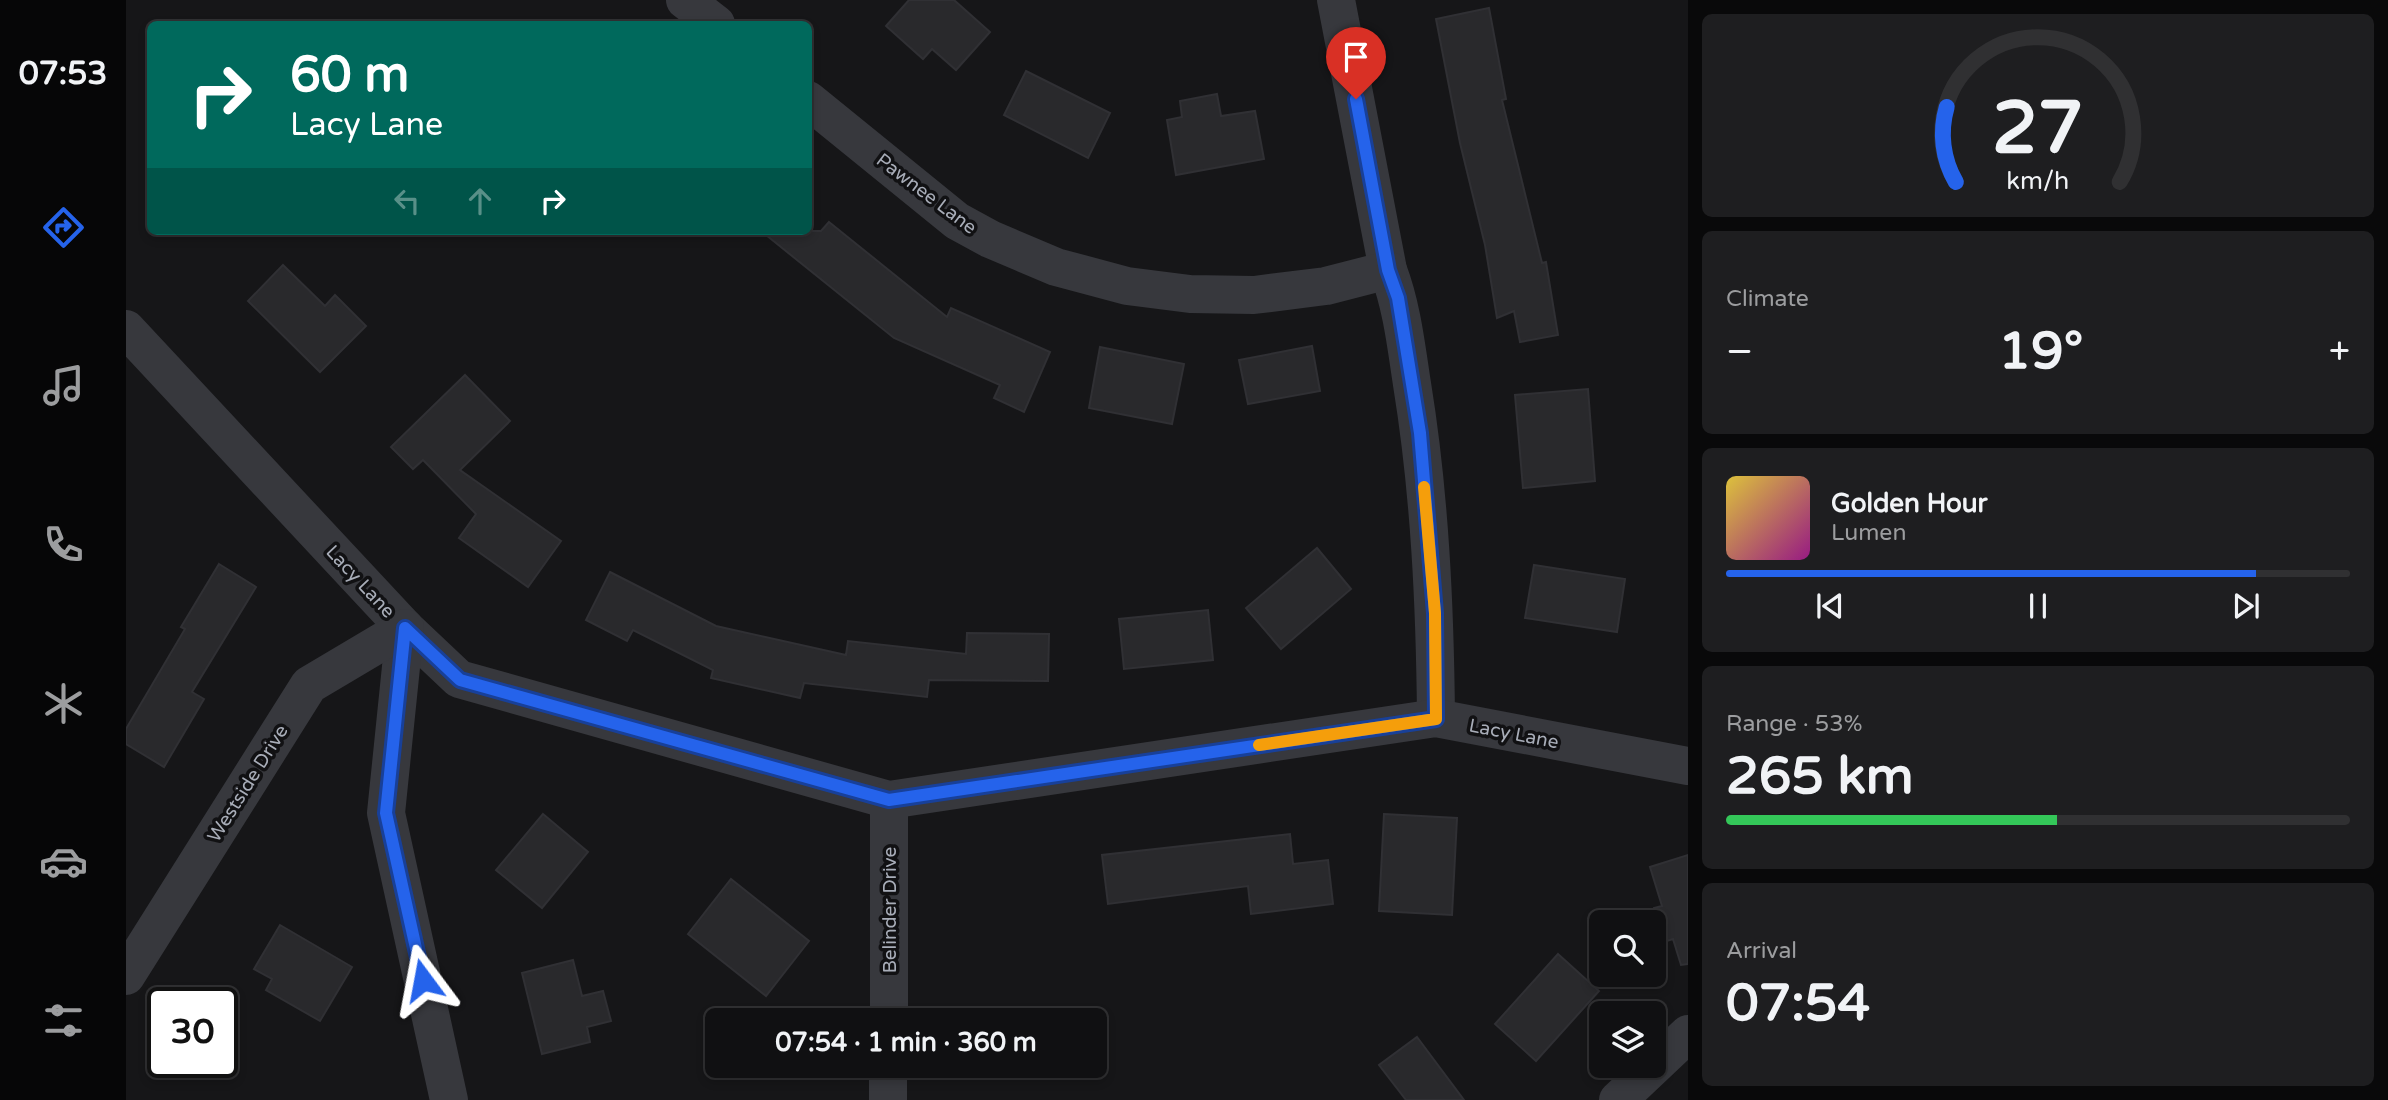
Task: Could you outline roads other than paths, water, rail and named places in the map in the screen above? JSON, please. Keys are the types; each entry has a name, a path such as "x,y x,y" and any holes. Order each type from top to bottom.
{"street":[{"path":"685,0 712,21"},
{"path":"1336,0 1388,270 1398,298 1420,433 1435,613 1436,719"},
{"name":"Pawnee Lane","path":"812,103 957,221 990,239 1056,267 1127,286 1203,294 1254,295 1326,286 1388,270"},
{"name":"Lacy Lane","path":"126,329 405,628 460,680 889,800 1436,719 1688,766"},
{"path":"405,628 386,813 449,1100"},
{"name":"Westside Drive","path":"126,976 309,685 405,628"},
{"name":"Belinder Drive","path":"889,800 889,1008"},
{"path":"1618,1100 1688,1034"},
{"path":"888,1078 888,1100"}]}
